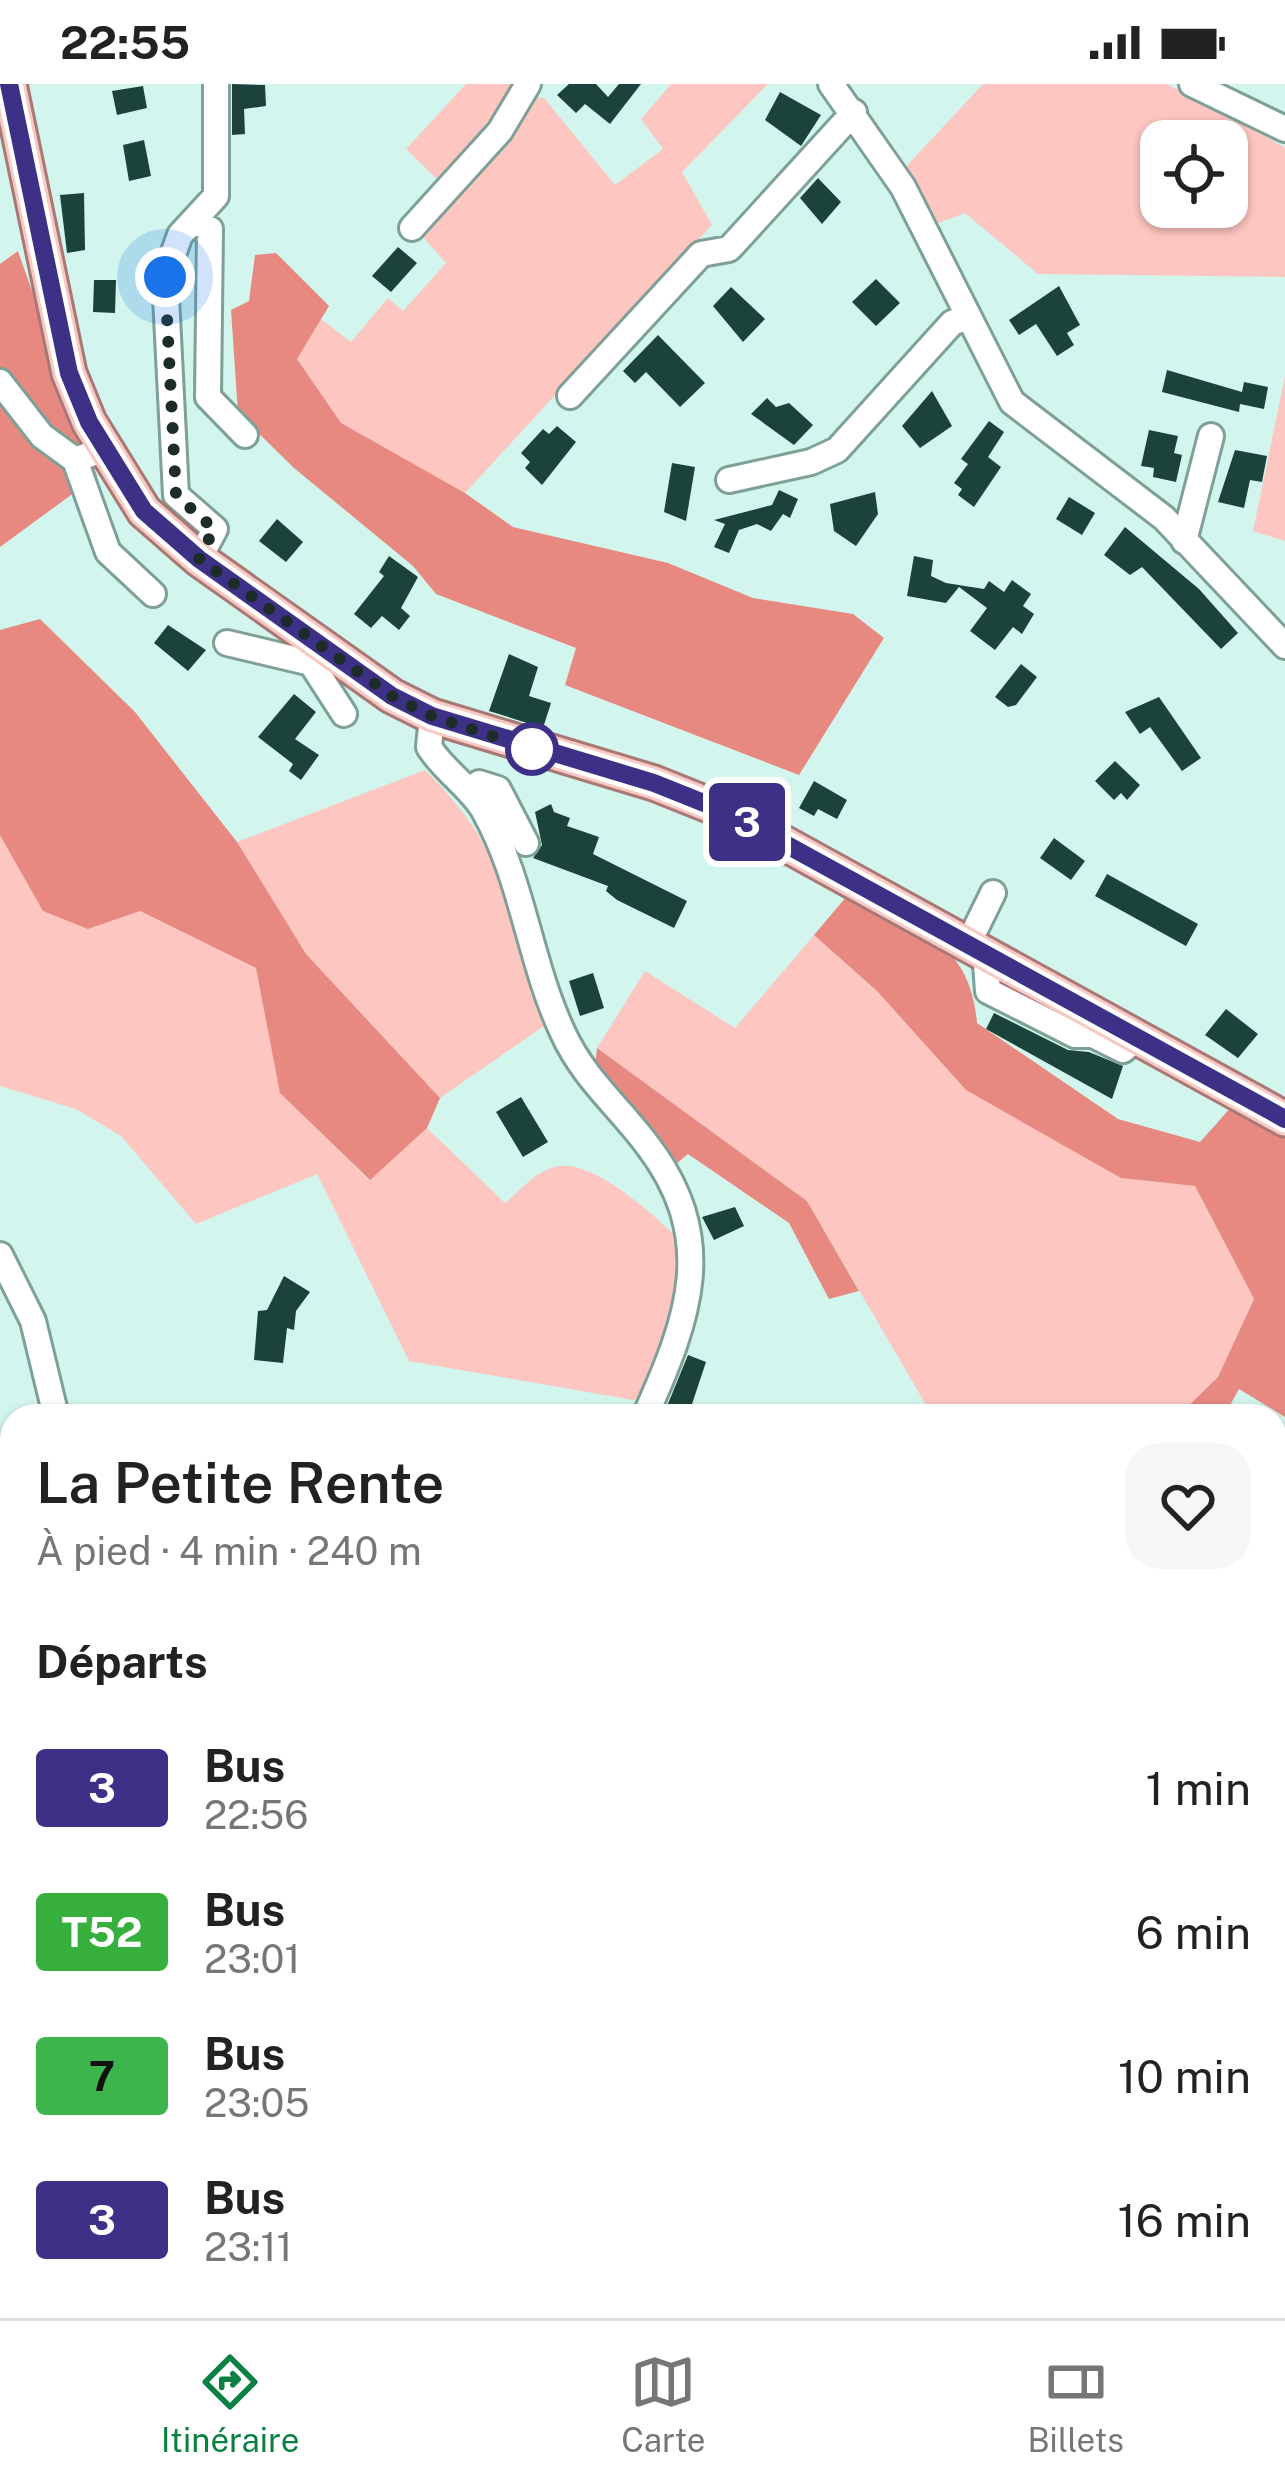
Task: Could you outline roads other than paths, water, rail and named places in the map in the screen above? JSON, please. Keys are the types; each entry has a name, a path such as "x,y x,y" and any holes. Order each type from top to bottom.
{"main road":[{"path":"9,84 9,127 90,454 144,511 316,656 432,716 654,783 729,813 1285,1118"}],"street":[{"path":"199,559 214,529 176,495 165,277 181,235 216,196 216,84"},
{"path":"412,228 500,130 529,84"},
{"path":"831,84 903,187 965,318 1012,402 1164,518 1285,646"},
{"path":"1192,84 1285,129"},
{"path":"569,396 700,254 730,249 854,112"},
{"path":"195,220 211,229 208,397 245,435"},
{"path":"730,480 811,462 837,450 952,323 965,318"},
{"path":"0,382 43,436 90,454 108,552 153,594"},
{"path":"1184,541 1211,436"},
{"path":"227,643 316,656 344,714"},
{"path":"432,716 429,747 469,791 506,857 562,1031 586,1078 662,1165 681,1206 688,1312 650,1404"},
{"path":"469,791 479,782 498,789 526,843"},
{"path":"977,947 993,892"},
{"path":"0,1255 33,1321 53,1404"}]}
